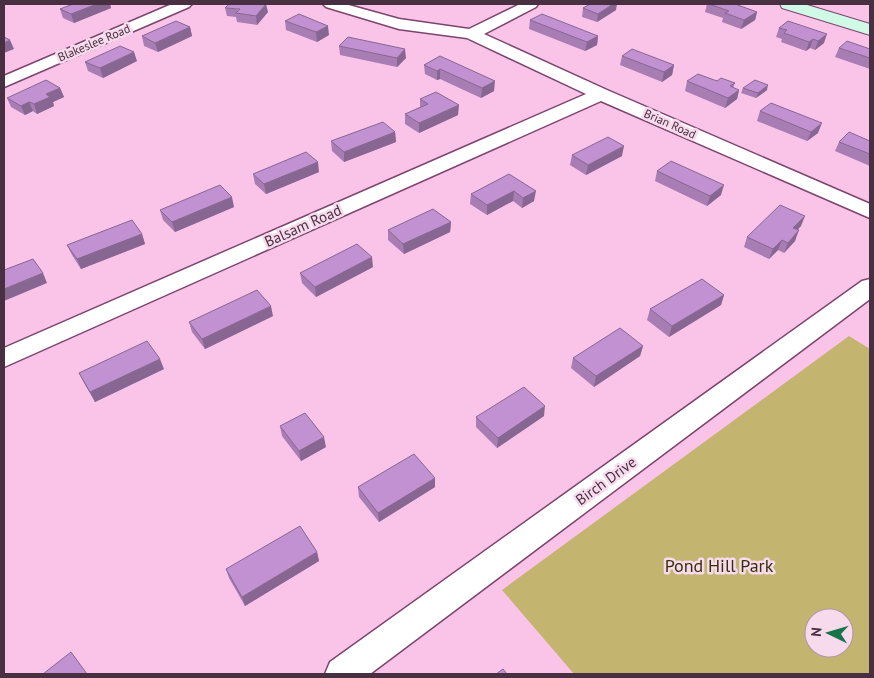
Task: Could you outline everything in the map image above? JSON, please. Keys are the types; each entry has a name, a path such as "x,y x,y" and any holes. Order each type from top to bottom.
{"main road":[{"path":"788,4 870,30"}],"street":[{"name":"Blakeslee Road","path":"4,82 184,4"},
{"path":"331,4 399,24 471,34 531,4"},
{"name":"Brian Road","path":"471,34 601,94 870,212"},
{"name":"Balsam Road","path":"4,358 601,94"},
{"name":"Birch Drive","path":"342,674 870,288"}],"green space":[{"name":"Pond Hill Park","path":"849,336 870,349 870,674 574,674 502,590"}],"building":[{"path":"73,4 97,4 71,14 60,9"},
{"path":"229,4 266,4 256,16 236,13 240,9 225,8"},
{"path":"590,4 613,4 598,14 583,8"},
{"path":"709,4 735,4 757,12 744,20 725,13 729,11"},
{"path":"299,14 328,26 316,32 285,21"},
{"path":"542,14 598,36 587,42 530,20"},
{"path":"176,21 190,27 155,43 142,36"},
{"path":"788,21 827,34 818,41 813,39 809,42 784,33 787,30 779,28"},
{"path":"4,37 10,40 4,43"},
{"path":"348,37 405,49 397,58 339,46"},
{"path":"847,41 870,49 870,58 839,48"},
{"path":"120,46 134,52 100,68 85,62"},
{"path":"632,49 674,65 664,72 622,56"},
{"path":"440,56 495,81 482,88 440,69 437,71 424,65"},
{"path":"698,74 717,81 721,78 735,83 730,86 739,90 728,98 687,81"},
{"path":"46,80 60,88 46,94 50,97 34,104 29,102 21,106 7,98"},
{"path":"755,80 768,85 758,93 743,88"},
{"path":"436,92 459,105 419,123 405,114 428,104 420,99"},
{"path":"771,103 822,123 811,132 760,111"},
{"path":"383,122 395,132 344,152 331,141"},
{"path":"849,132 870,141 870,154 839,142"},
{"path":"608,137 624,146 588,165 572,155"},
{"path":"306,152 318,162 264,184 253,174"},
{"path":"671,161 724,185 710,196 657,171"},
{"path":"509,174 536,191 523,198 514,191 487,205 471,194"},
{"path":"220,185 232,197 172,222 160,210"},
{"path":"780,205 805,216 793,228 799,230 788,243 782,240 773,249 747,237"},
{"path":"433,209 451,222 403,244 388,230"},
{"path":"132,220 142,234 77,259 67,245"},
{"path":"357,244 372,257 315,287 300,273"},
{"path":"33,259 43,273 4,289 4,270"},
{"path":"702,279 724,295 672,326 650,309"},
{"path":"257,290 271,306 202,339 189,322"},
{"path":"620,328 643,346 596,376 573,358"},
{"path":"147,341 160,359 90,392 79,373"},
{"path":"524,387 545,406 498,438 476,417"},
{"path":"305,413 324,437 299,451 280,426"},
{"path":"414,454 435,478 378,513 358,487"},
{"path":"300,526 317,552 242,597 226,569"},
{"path":"71,652 87,674 43,674"},
{"path":"503,669 507,674 496,674"}]}
